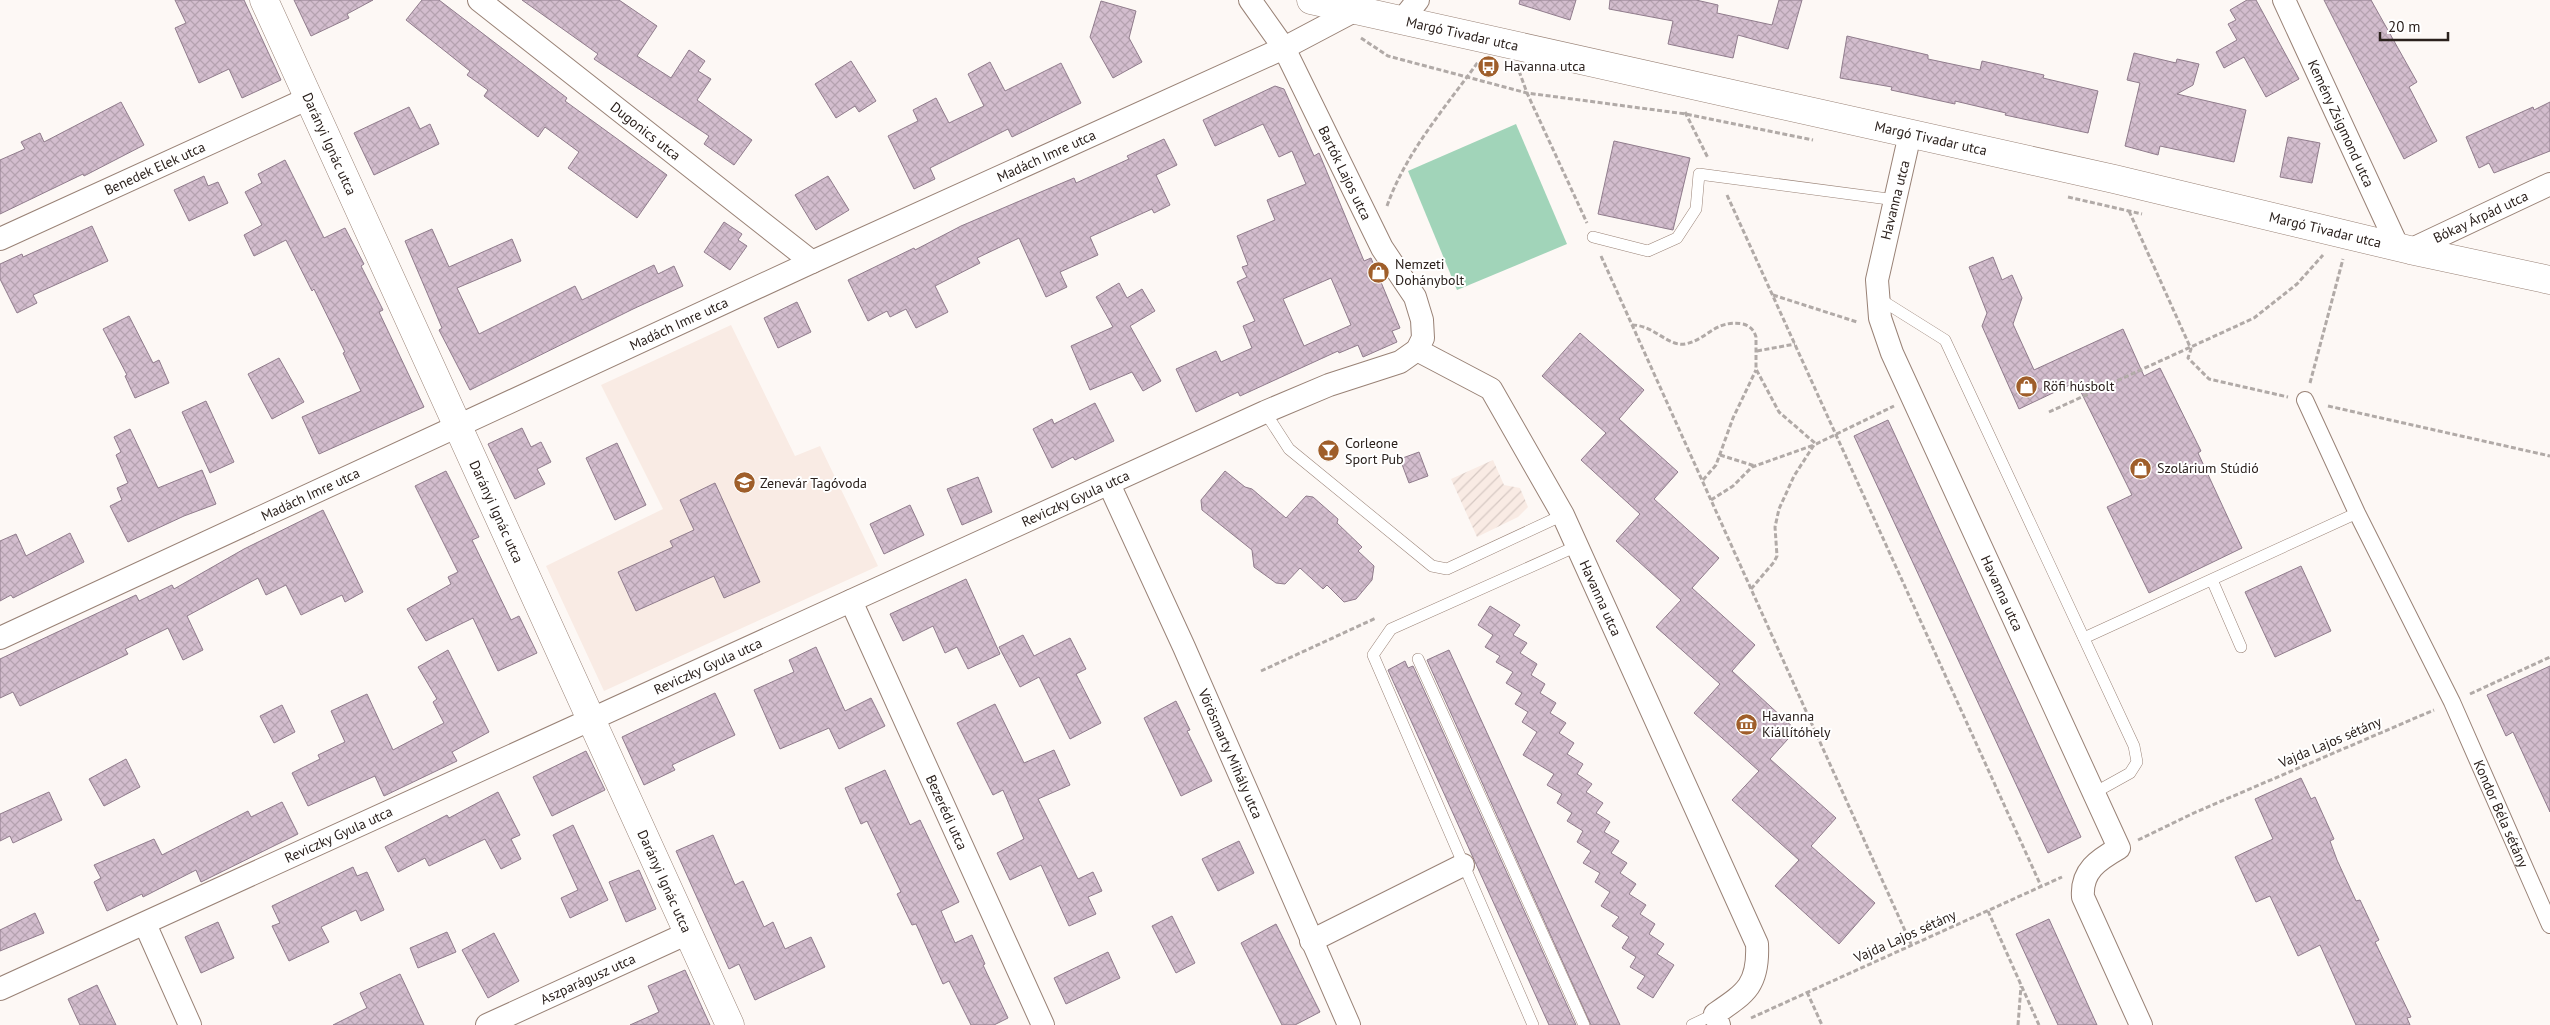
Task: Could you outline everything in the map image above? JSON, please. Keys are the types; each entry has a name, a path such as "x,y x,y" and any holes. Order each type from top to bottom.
{"street":[{"name":"Darányi Ignác utca","path":"264,0 730,1025"},
{"name":"Dugonics utca","path":"479,0 812,262"},
{"name":"Bartók Lajos utca","path":"1250,0 1284,48 1382,248 1415,297 1422,320 1423,338 1417,350"},
{"name":"Margó Tivadar utca","path":"1311,0 1356,10 1410,10 1501,43 2114,179 2343,250 2404,249 2550,280"},
{"name":"Kemény Zsigmond utca","path":"2284,0 2404,249"},
{"name":"Madách Imre utca","path":"0,638 812,262 1284,48 1356,10"},
{"name":"Benedek Elek utca","path":"0,239 309,98"},
{"name":"Havanna utca","path":"1910,134 1877,280 1880,318 1912,397 2119,848"},
{"name":"Bókay Árpád utca","path":"2404,249 2550,184"},
{"name":"Havanna utca","path":"1417,350 1491,388 1563,515 1757,944 1758,962 1750,988 1717,1020"},
{"name":"Reviczky Gyula utca","path":"0,990 1265,412 1329,385 1400,362 1417,350"},
{"name":"Kondor Béla sétány","path":"2305,400 2357,513 2452,702 2550,924"},
{"name":"Vörösmarty Mihály utca","path":"1109,484 1184,647 1349,1025"},
{"name":"Bezerédi utca","path":"851,601 1043,1025"},
{"path":"2119,848 2100,859 2087,874 2083,888 2084,902 2141,1025"},
{"path":"1311,941 1463,866"},
{"path":"145,924 190,1025"},
{"name":"Aszparágusz utca","path":"487,1025 688,933"}],"lane":[{"path":"1593,237 1648,251 1678,238 1696,209 1699,174 1896,200"},
{"path":"1878,298 1945,340 2134,746 2137,762 2130,773 2094,793"},
{"path":"1265,412 1289,449 1432,566 1447,569 1563,515"},
{"path":"2084,638 2357,513"},
{"path":"1534,1025 1463,866 1373,655 1392,629 1577,546"},
{"path":"2212,580 2241,647"},
{"path":"1418,659 1584,1025"},
{"path":"1692,1025 1717,1020"}],"path":[{"path":"1330,24 1352,31 1388,56 1527,93 1686,114 1819,141"},
{"path":"1371,224 1383,217 1403,168 1467,77 1501,43 1527,93 1593,237 1911,944"},
{"path":"1670,80 1719,178 2041,886"},
{"path":"2114,179 2191,349 2188,358 2209,379 2550,456"},
{"path":"2061,195 2148,215"},
{"path":"2343,250 2353,260"},
{"path":"2305,400 2343,250"},
{"path":"2314,252 2331,255"},
{"path":"2049,412 2191,349 2254,318 2297,284 2324,254"},
{"path":"1772,295 1885,330"},
{"path":"1632,325 1652,329 1670,342 1679,345 1693,342 1722,325 1730,323 1747,325 1754,332 1758,351 1756,370 1733,418 1716,465 1702,480"},
{"path":"1758,351 1795,344"},
{"path":"1756,370 1779,412 1815,444"},
{"path":"1711,500 1755,466 1815,444 1912,397"},
{"path":"1751,589 1777,556 1775,527 1779,509 1794,476 1815,444"},
{"path":"1720,455 1755,466"},
{"name":"Vajda Lajos sétány","path":"2119,848 2196,812 2452,702 2550,657"},
{"name":"Vajda Lajos sétány","path":"1743,1021 2041,886 2064,877 2087,874"},
{"path":"1988,911 2040,1025"},
{"path":"2018,1025 2022,986"},
{"path":"1807,992 1822,1025"}],"shaded area":[{"name":"Zenevár Tagóvoda","path":"731,325 795,456 820,446 878,566 604,691 546,566 663,509 601,385"},
{"path":"1493,460 1504,485 1520,488 1528,507 1518,517 1477,537 1451,479"}],"green space":[{"path":"1516,124 1567,244 1457,290 1408,171"}],"building":[{"path":"175,0 244,0 281,80 242,98 229,69 199,83 175,28 186,23"},
{"path":"294,0 373,0 347,14 349,18 311,36"},
{"path":"422,0 439,0 567,98 565,101 667,175 637,218 568,168 579,152 545,127 538,137 484,96 488,90 467,75 470,71 406,20"},
{"path":"522,0 619,0 657,26 637,56 671,78 689,50 705,61 698,71 711,79 697,100 752,140 734,165 704,144 709,136 594,59 598,54"},
{"path":"1520,0 1576,0 1570,20 1519,4"},
{"path":"1610,0 1696,0 1718,5 1717,13 1772,25 1779,0 1802,0 1788,49 1738,35 1733,58 1668,44 1673,21 1609,9"},
{"path":"2247,0 2256,0 2299,79 2266,97 2244,57 2224,68 2216,52 2237,40 2228,24 2236,20 2230,10"},
{"path":"2324,0 2371,0 2417,82 2409,87 2437,141 2404,159"},
{"path":"1101,1 1136,11 1129,38 1142,62 1113,78 1090,37"},
{"path":"1847,36 1928,55 1928,59 1980,70 1982,61 2044,75 2043,78 2098,91 2088,133 2005,115 2006,113 1955,101 1955,104 1891,90 1892,87 1840,78"},
{"path":"2134,53 2176,63 2177,59 2199,64 2193,85 2177,94 2246,110 2234,162 2160,146 2158,155 2125,146 2140,83 2127,80"},
{"path":"851,61 876,101 859,112 855,106 836,118 815,84"},
{"path":"990,62 1005,91 1061,63 1081,103 1012,137 1008,129 930,168 935,179 914,189 888,136 918,121 913,110 936,98 949,123 984,106 968,74"},
{"path":"1275,86 1284,89 1314,156 1319,153 1364,261 1371,258 1400,328 1392,331 1397,342 1363,357 1358,345 1339,353 1338,351 1240,396 1238,392 1196,412 1176,369 1216,351 1221,362 1252,348 1243,326 1255,321 1237,282 1247,277 1242,267 1248,265 1237,236 1275,220 1267,200 1306,184 1292,151 1279,157 1263,124 1215,146 1203,120","holes":["1331,278 1351,325 1304,346 1283,299"]},
{"path":"121,102 144,145 84,176 83,174 0,214 0,160 25,149 21,142 40,133 44,142"},
{"path":"2550,102 2550,151 2494,173 2489,163 2479,168 2466,137 2533,107 2534,110"},
{"path":"409,107 420,129 430,124 439,144 374,175 354,133"},
{"path":"2288,137 2320,143 2312,183 2280,177"},
{"path":"1164,139 1177,165 1156,175 1170,205 1154,213 1152,209 1090,237 1098,255 1060,272 1067,287 1046,297 1019,238 977,258 980,263 935,286 948,312 916,328 906,309 890,317 887,311 868,321 848,280 914,248 915,250 961,226 1036,194 1074,178 1076,183 1129,159 1127,156"},
{"path":"1614,141 1690,158 1673,230 1598,214"},
{"path":"285,160 324,238 345,228 364,264 361,266 383,310 379,312 424,407 319,454 302,417 361,391 343,353 345,352 314,289 312,291 286,240 254,256 244,235 262,225 245,192 262,183 258,174"},
{"path":"204,176 208,186 218,182 228,203 189,221 174,190"},
{"path":"828,176 849,210 816,230 795,195"},
{"path":"724,222 742,234 738,240 747,246 730,270 704,252"},
{"path":"92,226 108,261 33,295 37,303 17,313 0,279 0,264 22,254 23,257"},
{"path":"432,229 449,267 512,239 521,261 457,288 479,334 575,286 582,300 654,265 658,274 674,266 683,286 470,390 439,330 442,328 405,241"},
{"path":"1993,257 2002,280 2012,275 2022,298 2013,324 2034,370 2123,329 2144,376 2160,368 2201,451 2198,453 2242,548 2149,593 2107,507 2132,495 2076,382 2019,409 1982,326 1987,313 1969,267"},
{"path":"1119,283 1127,298 1142,289 1155,311 1130,326 1161,381 1143,391 1132,372 1090,390 1071,346 1113,327 1096,297"},
{"path":"797,302 811,332 778,348 764,318"},
{"path":"129,316 153,363 159,360 169,383 135,398 125,376 127,375 103,329"},
{"path":"1580,333 1644,390 1619,419 1678,472 1654,499 1719,558 1692,588 1755,645 1732,671 1796,730 1770,759 1836,818 1811,846 1875,903 1839,944 1775,886 1799,860 1732,800 1759,771 1694,713 1720,684 1656,627 1681,600 1616,541 1640,514 1581,460 1606,433 1542,376"},
{"path":"279,358 304,402 272,419 248,374"},
{"path":"206,401 234,462 210,473 182,412"},
{"path":"1095,403 1114,441 1075,460 1073,457 1052,468 1033,429 1052,419 1054,424"},
{"path":"1888,420 2081,837 2048,853 1854,436"},
{"path":"522,428 531,447 541,442 551,462 537,469 545,484 515,499 488,444"},
{"path":"130,429 158,488 202,470 216,504 184,516 128,542 110,506 122,500 117,488 128,483 116,455 121,452 114,437"},
{"path":"617,443 646,505 615,520 586,458"},
{"path":"1419,452 1428,476 1409,483 1400,459"},
{"path":"446,471 479,537 472,540 511,620 519,616 537,653 498,671 473,618 426,641 407,609 451,584 448,577 458,572 415,486"},
{"path":"1225,471 1245,487 1252,489 1286,518 1306,496 1313,497 1338,519 1337,523 1362,547 1358,551 1374,566 1372,580 1356,599 1344,602 1327,585 1323,589 1300,568 1285,584 1276,583 1254,567 1252,550 1202,510 1201,500"},
{"path":"978,477 992,512 962,525 947,489"},
{"path":"715,483 760,582 724,598 714,576 636,611 618,572 673,547 670,541 694,530 680,500"},
{"path":"910,505 924,535 884,554 870,524"},
{"path":"323,510 363,592 345,602 342,595 301,615 286,585 266,595 258,578 187,616 203,650 183,660 168,628 125,649 128,654 20,706 13,692 0,698 0,659 136,595 139,601 172,585 174,589 244,549"},
{"path":"70,533 84,562 13,598 11,595 0,601 0,541 16,534 26,556"},
{"path":"2301,566 2331,631 2275,657 2245,592"},
{"path":"966,579 1000,654 968,669 957,647 945,653 933,626 903,641 890,614"},
{"path":"1490,606 1520,625 1513,635 1527,643 1520,653 1537,664 1531,675 1545,684 1540,693 1556,703 1550,713 1566,723 1559,733 1574,743 1567,754 1583,764 1577,774 1592,784 1586,792 1603,803 1596,813 1610,822 1604,832 1619,841 1611,853 1627,863 1620,873 1636,884 1629,894 1646,905 1640,914 1655,924 1649,934 1664,944 1657,954 1674,965 1653,998 1637,988 1645,976 1630,967 1636,957 1622,948 1629,937 1612,926 1619,917 1601,906 1610,892 1595,882 1600,873 1583,863 1591,851 1577,842 1583,831 1567,821 1572,813 1557,803 1562,794 1547,785 1554,774 1523,755 1537,732 1522,722 1528,712 1515,704 1522,693 1506,683 1513,672 1496,662 1500,656 1485,647 1493,635 1478,625"},
{"path":"1023,635 1034,656 1070,638 1086,669 1076,674 1101,723 1070,739 1039,677 1020,687 999,647"},
{"path":"816,647 845,711 871,698 885,726 839,749 829,728 780,749 754,690 794,672 789,660"},
{"path":"448,650 489,732 452,752 457,761 384,796 375,776 308,806 292,773 320,759 318,755 345,742 331,711 367,694 393,750 444,723 433,702 437,699 418,667"},
{"path":"1449,650 1620,1025 1591,1025 1427,660"},
{"path":"1405,661 1408,668 1413,666 1576,1025 1549,1025 1388,670"},
{"path":"2550,666 2550,812 2513,732 2506,736 2487,695"},
{"path":"715,693 735,735 672,765 675,770 644,785 622,737"},
{"path":"1176,701 1190,730 1187,731 1212,781 1181,796 1144,718"},
{"path":"995,704 1024,763 1054,750 1070,785 1038,799 1078,879 1093,872 1102,891 1088,897 1096,914 1069,926 1041,865 1010,880 997,853 1024,839 1003,790 993,795 957,723"},
{"path":"282,705 295,732 274,743 260,716"},
{"path":"586,751 605,790 552,816 533,777"},
{"path":"126,759 140,787 104,806 89,779"},
{"path":"885,770 910,825 920,820 959,902 941,911 955,943 972,935 985,964 983,965 1008,1018 994,1025 971,1025 949,981 943,984 916,924 912,925 897,894 901,892 867,821 861,824 845,788"},
{"path":"2301,778 2311,799 2315,797 2334,839 2330,841 2337,860 2356,901 2360,900 2379,940 2375,942 2411,1017 2407,1018 2410,1025 2356,1025 2320,945 2298,956 2270,896 2256,902 2235,857 2273,839 2255,799"},
{"path":"49,792 62,820 13,843 10,836 0,841 0,814"},
{"path":"498,792 520,835 511,839 521,859 501,869 485,839 429,866 425,858 398,872 385,847 447,815 449,818"},
{"path":"282,802 298,834 201,882 196,870 143,897 142,894 107,911 94,882 101,878 94,865 154,839 162,855 248,811 251,817"},
{"path":"573,825 608,900 570,918 561,898 578,890 553,835"},
{"path":"713,835 735,885 743,881 764,927 773,922 785,949 811,937 825,967 755,1000 739,964 729,969 676,851"},
{"path":"1239,841 1254,873 1218,891 1202,859"},
{"path":"353,867 357,876 367,872 384,910 361,921 356,910 321,927 329,942 289,961 272,926 280,923 272,906"},
{"path":"639,870 656,909 626,922 609,882"},
{"path":"35,913 44,933 0,951 0,930"},
{"path":"1172,916 1195,963 1176,973 1152,926"},
{"path":"2049,919 2097,1025 2058,1025 2016,934"},
{"path":"218,922 234,958 201,973 185,937"},
{"path":"1276,924 1320,1012 1295,1025 1282,1025 1241,943"},
{"path":"447,932 456,952 418,968 410,948"},
{"path":"494,933 519,981 488,998 462,950"},
{"path":"1108,952 1120,978 1066,1004 1054,978"},
{"path":"685,970 710,1025 630,1025 659,1012 648,986"},
{"path":"400,974 424,1025 333,1025 367,1008 360,993"},
{"path":"97,985 116,1025 80,1025 68,999"}],"place":[{"name":"Havanna utca","path":"1488,66"},
{"name":"Nemzeti Dohánybolt","path":"1379,272"},
{"name":"Röfi húsbolt","path":"2027,386"},
{"name":"Corleone Sport Pub","path":"1329,451"},
{"name":"Szolárium Stúdió","path":"2141,468"},
{"name":"Zenevár Tagóvoda","path":"744,483"},
{"name":"Havanna Kiállítóhely","path":"1746,724"}]}
